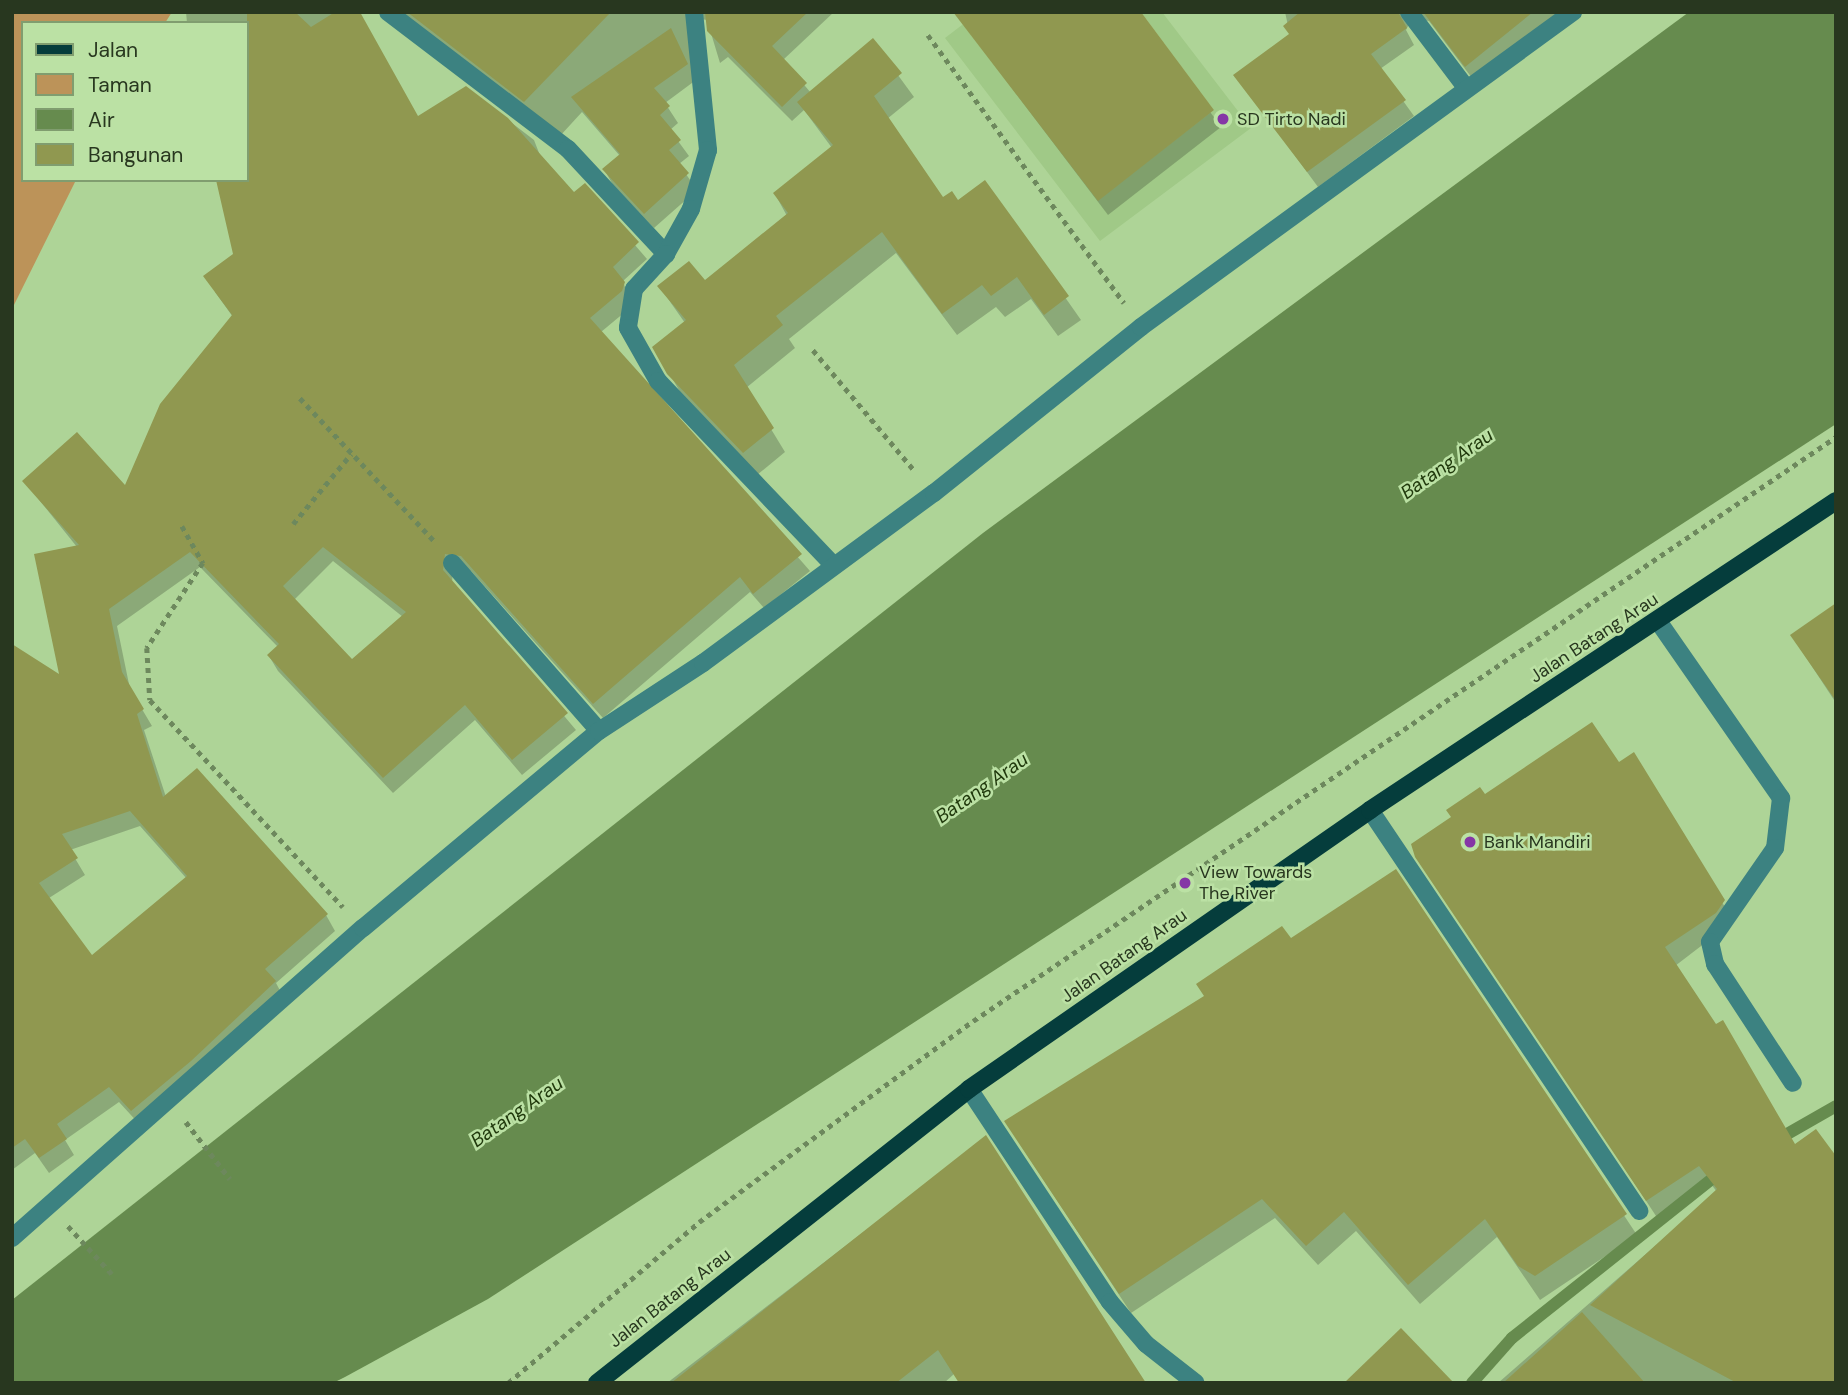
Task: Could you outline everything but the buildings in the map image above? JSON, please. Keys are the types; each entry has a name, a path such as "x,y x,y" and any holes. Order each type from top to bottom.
{"main road":[{"name":"Jalan Batang Arau","path":"597,1383 969,1089 1370,810 1836,501"}],"street":[{"path":"388,12 568,149 666,254"},
{"path":"694,12 708,150 691,209 666,254 626,308 636,352 834,566"},
{"path":"1409,12 1466,89"},
{"path":"12,1238 170,1102 363,928 599,731 934,493 1141,327 1573,12"},
{"path":"452,563 599,731"},
{"path":"1658,621 1780,798 1775,848 1710,942 1715,964 1793,1083"},
{"path":"1370,810 1639,1211"},
{"path":"969,1089 1110,1302 1146,1344 1196,1383"}],"path":[{"path":"928,35 1141,327"},
{"path":"813,350 934,493"},
{"path":"300,398 452,563"},
{"path":"508,1383 699,1222 973,1021 1836,436"},
{"path":"293,524 351,454"},
{"path":"182,526 202,564 147,648 150,700 363,928"},
{"path":"170,1102 230,1179"},
{"path":"48,1205 112,1274"}],"shaded area":[{"name":"SD Tirto Nadi","path":"979,12 971,35 1098,200 1214,110 1141,12 1162,12 1251,128 1100,241 945,38"}],"green space":[{"path":"12,12 172,12 166,21 21,21 21,182 75,182 12,309"}],"water":[{"name":"Batang Arau","path":"1689,12 1836,12 1836,424 488,1299 345,1377 333,1383 12,1383 12,1300 983,533"}],"waterway":[{"path":"1775,1141 1836,1106"},
{"path":"1472,1383 1512,1338 1723,1170"}],"place":[{"name":"SD Tirto Nadi","path":"1223,119"},
{"name":"Bank Mandiri","path":"1470,842"},
{"name":"View Towards The River","path":"1185,883"}]}
